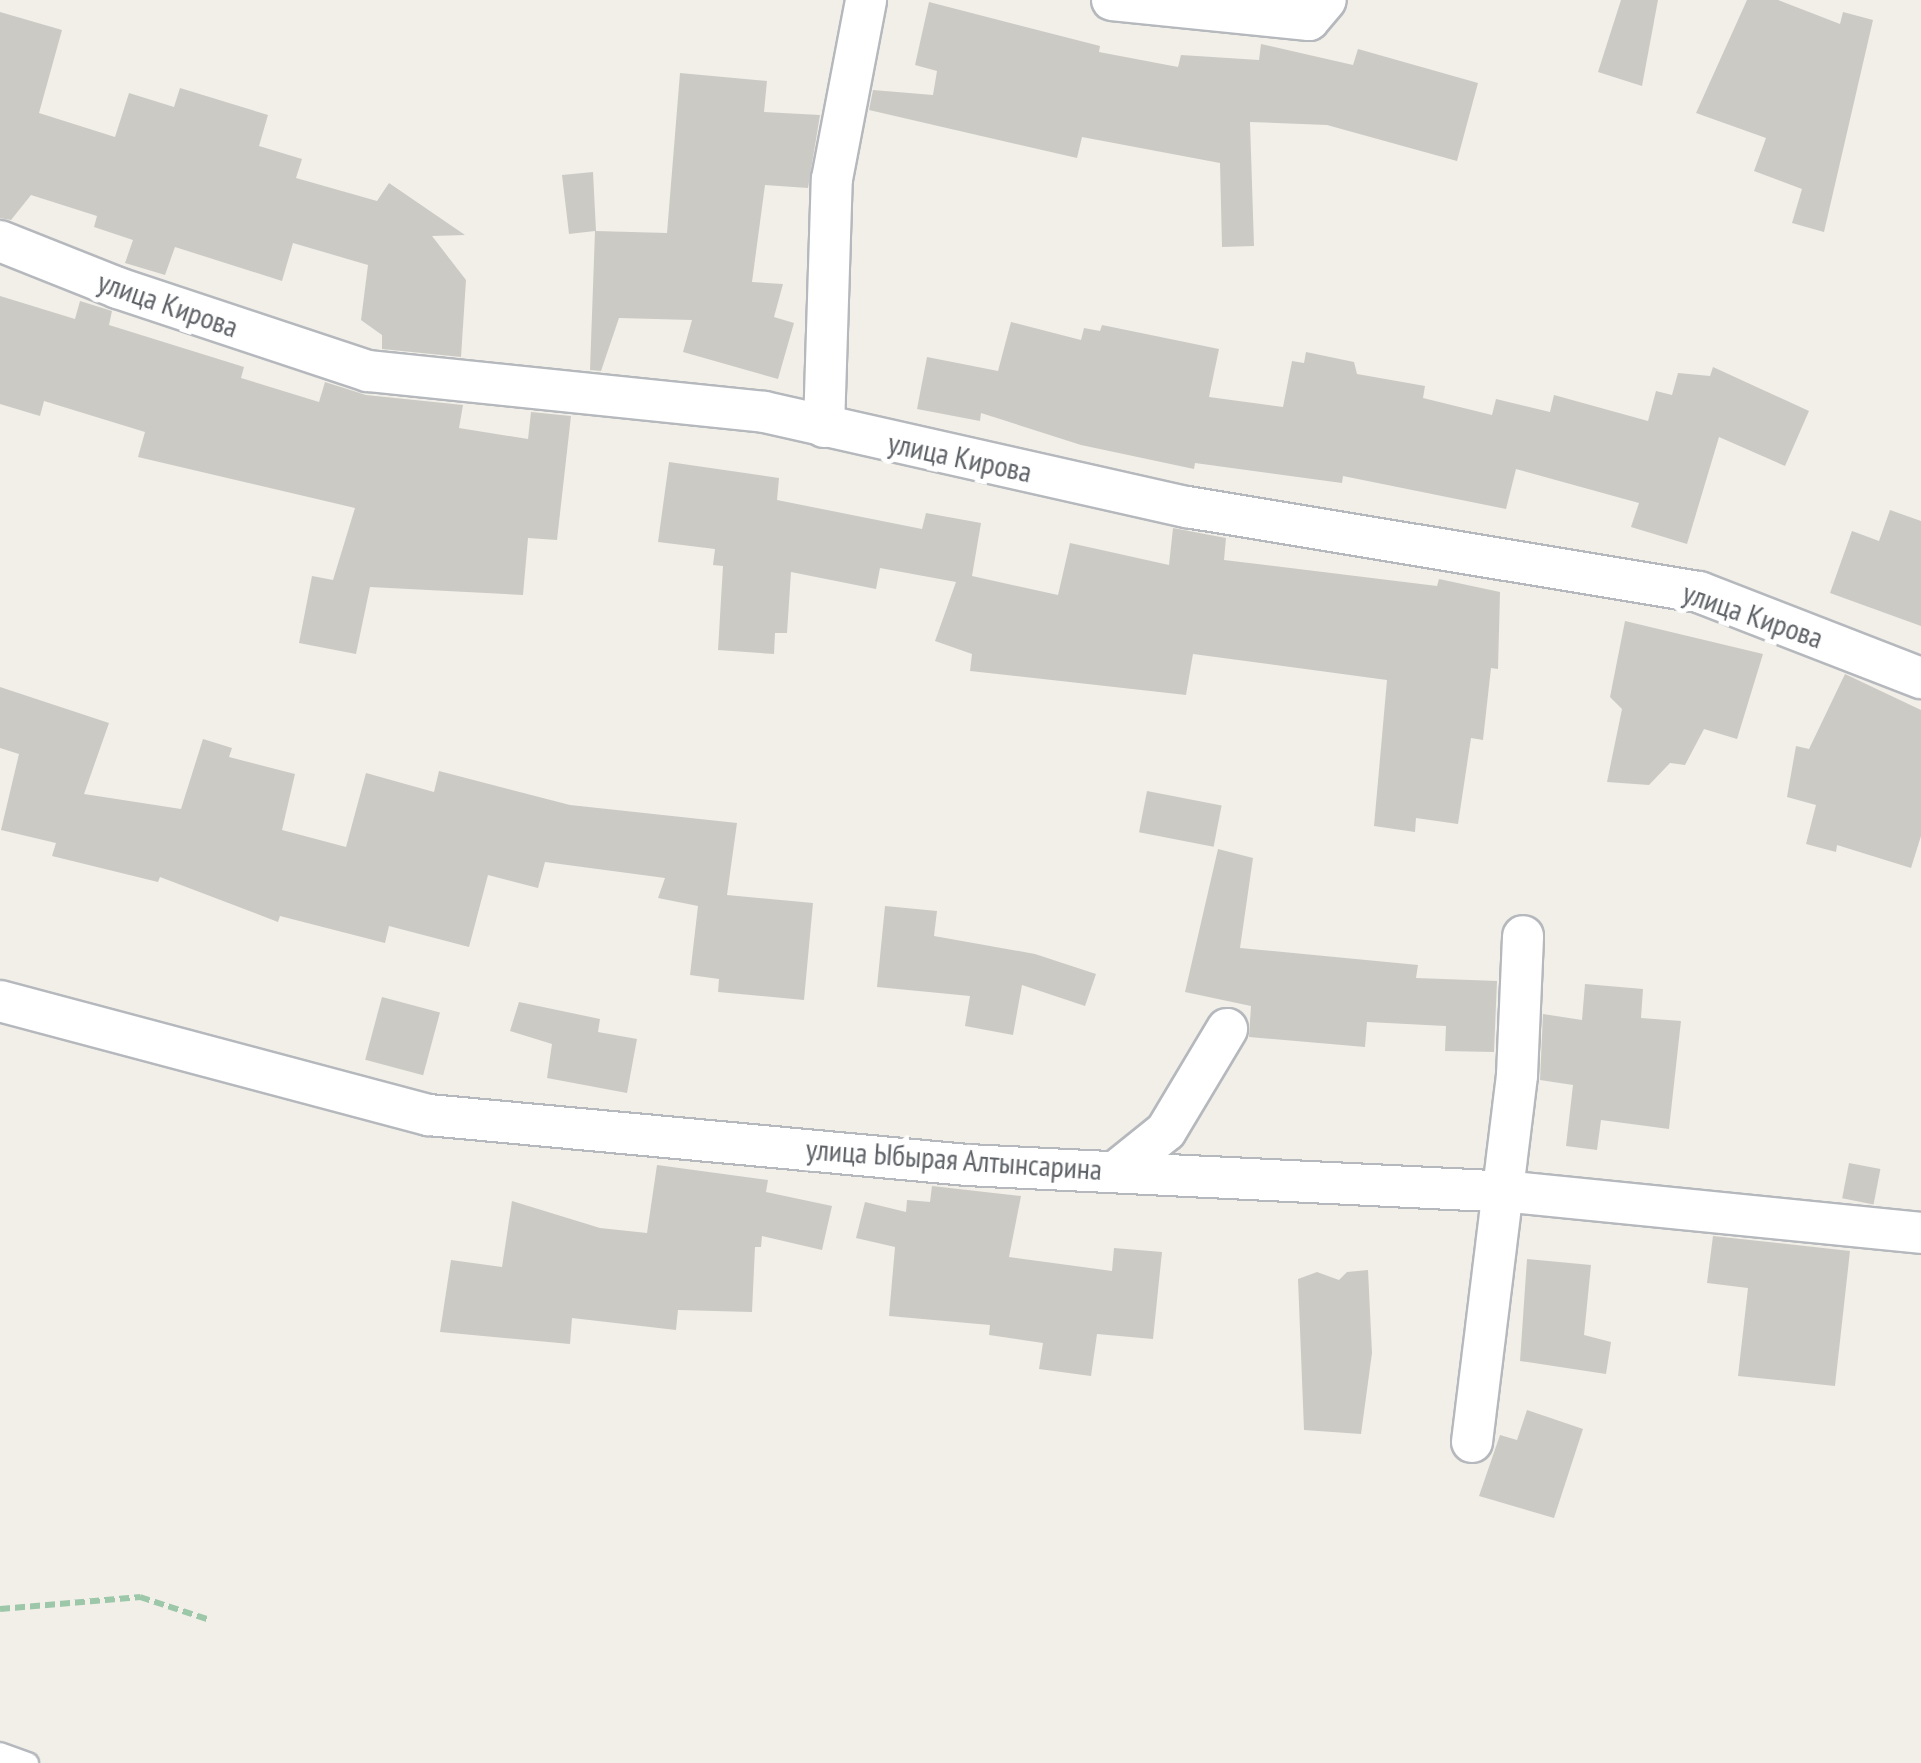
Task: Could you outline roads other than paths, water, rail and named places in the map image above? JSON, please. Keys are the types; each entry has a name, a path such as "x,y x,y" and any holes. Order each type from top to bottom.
{"street":[{"path":"824,427 832,180 866,0"},
{"path":"1112,0 1310,20 1326,0"},
{"name":"улица Кирова","path":"0,241 118,288 368,372 764,412 1187,507 1698,592 1921,678"},
{"path":"1472,1442 1517,1075 1523,936"},
{"name":"улица Ыбырая Алтынсарина","path":"0,1000 429,1114 967,1165 1500,1192 1921,1234"},
{"path":"1115,1172 1166,1131 1227,1028"}],"lane":[{"path":"0,1754 28,1763"}]}
